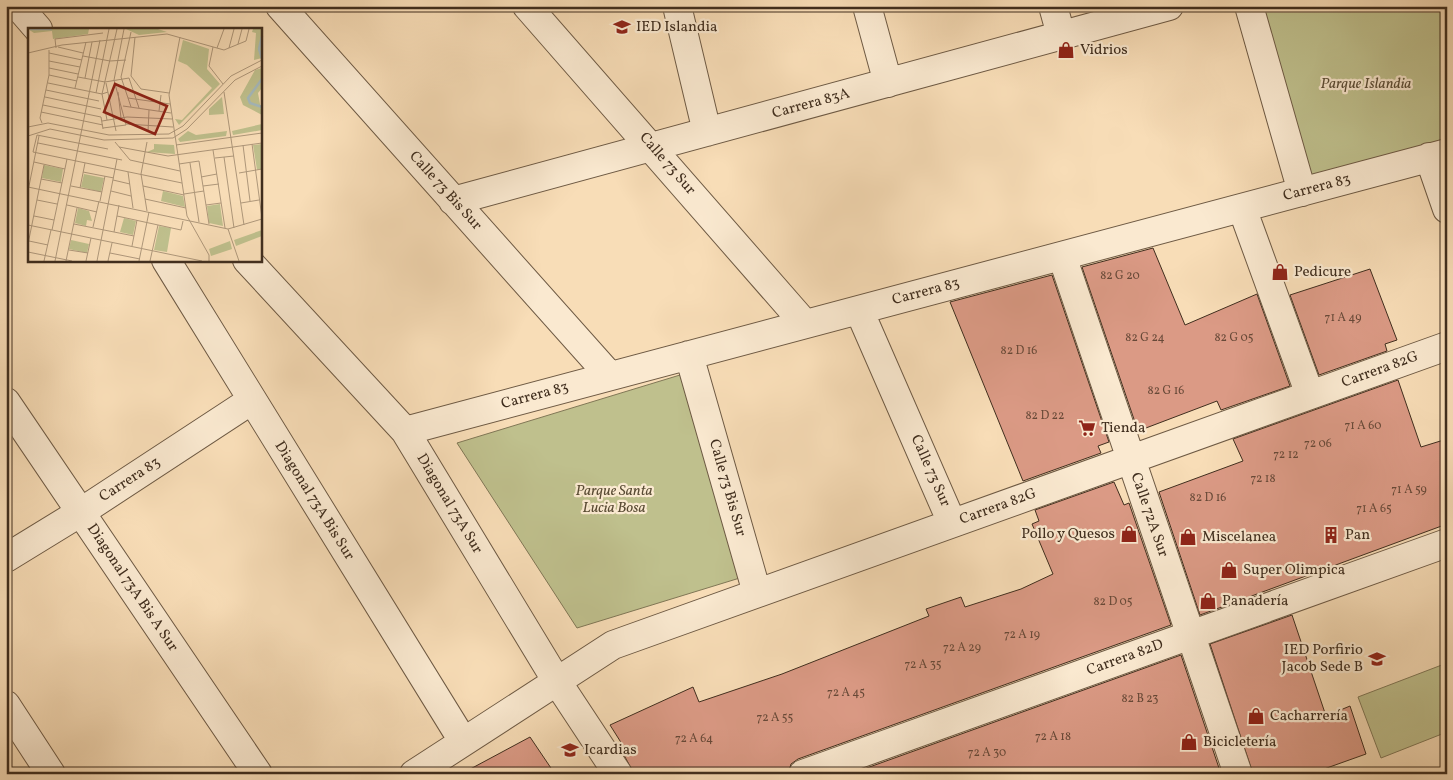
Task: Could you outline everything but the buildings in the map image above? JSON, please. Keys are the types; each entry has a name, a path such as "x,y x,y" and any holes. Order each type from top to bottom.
{"street":[{"path":"18,6 37,28"},
{"name":"Calle 73 Bis Sur","path":"280,6 610,376"},
{"name":"Calle 73 Sur","path":"527,6 805,324"},
{"path":"677,6 707,132"},
{"path":"867,6 888,83"},
{"path":"1053,6 1061,35"},
{"name":"Carrera 83A","path":"453,200 1169,6"},
{"path":"1249,6 1302,192"},
{"path":"1438,155 1447,208"},
{"name":"Carrera 83","path":"405,431 1438,155"},
{"path":"1242,208 1310,395"},
{"name":"Calle 72A Sur","path":"1062,256 1238,774"},
{"name":"Diagonal 73A Bis Sur","path":"167,261 463,741"},
{"name":"Diagonal 73A Sur","path":"248,261 405,431 556,680 618,774"},
{"name":"Calle 73 Sur","path":"859,310 952,523"},
{"name":"Carrera 82G","path":"414,774 556,680 613,645 1447,346"},
{"name":"Calle 73 Bis Sur","path":"689,355 757,593"},
{"name":"Carrera 83","path":"6,558 81,512 252,400"},
{"name":"Diagonal 73A Bis A Sur","path":"6,402 258,774"},
{"name":"Carrera 82D","path":"803,774 1447,543"},
{"path":"6,705 51,774"}],"green space":[{"name":"Parque Islandia","path":"1288,6 1447,6 1447,142 1313,180 1264,12"},
{"name":"Parque Santa Lucia Bosa","path":"680,375 743,577 577,628 457,443"},
{"path":"1447,663 1447,732 1381,758 1358,697"}],"place":[{"name":"IED Islandia","path":"622,27"},
{"name":"Vidrios","path":"1066,50"},
{"name":"Pedicure","path":"1280,272"},
{"name":"Tienda","path":"1087,428"},
{"name":"Pollo y Quesos","path":"1129,534"},
{"name":"Pan","path":"1331,535"},
{"name":"Miscelanea","path":"1188,537"},
{"name":"Super Olimpica","path":"1229,570"},
{"name":"Panadería","path":"1208,601"},
{"name":"IED Porfirio Jacob Sede B","path":"1377,659"},
{"name":"Cacharrería","path":"1256,716"},
{"name":"Bicicletería","path":"1189,742"},
{"name":"Icardias","path":"570,750"}]}
